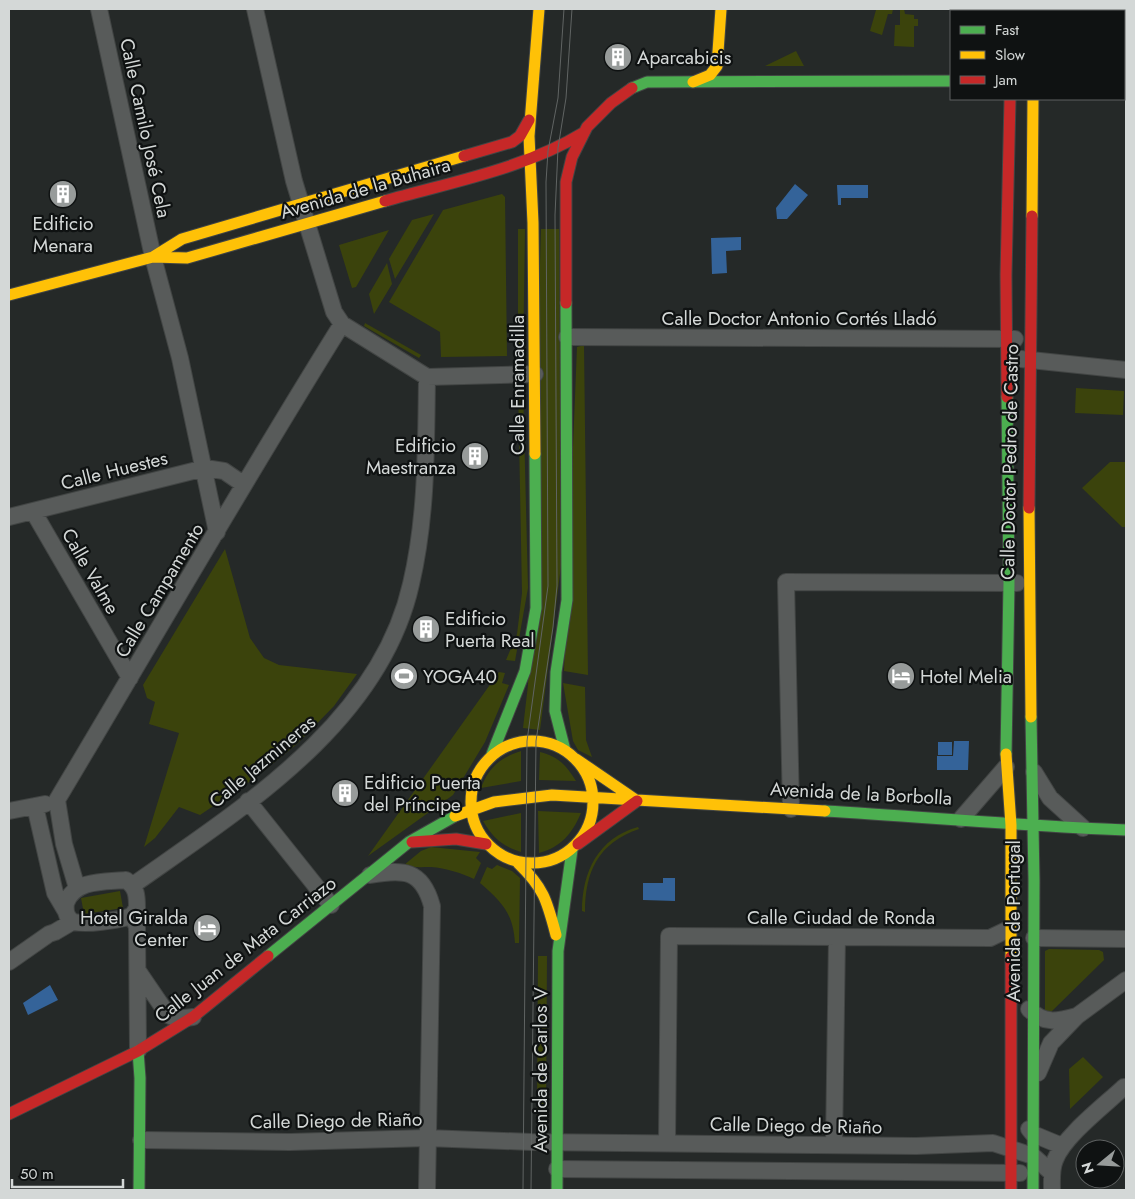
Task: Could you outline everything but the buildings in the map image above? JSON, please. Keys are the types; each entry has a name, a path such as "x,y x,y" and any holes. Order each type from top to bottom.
{"main road":[{"name":"Calle Enramadilla","path":"492,754 524,671 536,608 533,223 529,120 539,9"},
{"path":"692,82 710,75 717,66 721,9"},
{"path":"565,750 555,711 556,672 567,600 566,182 572,157 583,134 609,107 640,83 656,81 950,81"},
{"name":"Calle Doctor Pedro de Castro","path":"1010,100 1006,339 1009,583 1006,767 1011,825"},
{"name":"Calle Doctor Pedro de Castro","path":"1032,826 1028,583 1033,100"},
{"name":"Avenida de la Buhaira","path":"153,257 182,239 512,142 520,136 529,120"},
{"name":"Avenida de la Buhaira","path":"9,295 153,257 187,258 530,158 567,143 583,134"},
{"path":"527,741 551,744 565,750 637,801 575,847 554,860 534,864 518,863 501,856 486,844 476,827 470,808 474,780 481,767 492,754 508,745 527,741"},
{"path":"576,759 585,771 593,798"},
{"name":"Avenida de la Borbolla","path":"470,808 514,797 552,795 961,819 1011,825 1126,830"},
{"name":"Avenida de Carlos V","path":"557,1190 558,950 575,847 587,830 592,814 593,798"},
{"name":"Calle Juan de Mata Carriazo","path":"9,1114 138,1051 193,1017 409,842 440,822 470,808"},
{"name":"Avenida de Portugal","path":"1011,825 1011,1190"},
{"name":"Avenida de Portugal","path":"1032,826 1034,938 1033,1190"},
{"path":"409,842 456,839 486,844"},
{"name":"Avenida de Carlos V","path":"518,863 534,876 548,903 558,950"},
{"path":"138,1051 141,1140 139,1190"}],"street":[{"name":"Calle Camilo José Cela","path":"100,9 153,257 180,358 218,532"},
{"path":"256,9 306,223 334,312 342,324 428,377 535,374"},
{"name":"Calle Campamento","path":"57,800 218,532 243,484 342,324"},
{"name":"Calle Doctor Antonio Cortés Lladó","path":"567,338 1030,339"},
{"path":"1007,358 1126,370"},
{"name":"Calle Jazmineras","path":"133,885 248,801 307,754 337,724 366,684 394,635 411,586 421,534 426,461 428,377"},
{"path":"205,468 224,471 243,484"},
{"name":"Calle Huestes","path":"9,517 205,468"},
{"name":"Calle Valme","path":"33,511 130,678"},
{"path":"790,809 786,582 1028,583"},
{"path":"961,819 1006,767"},
{"path":"1030,767 1050,798 1083,828"},
{"path":"10,806 35,806 57,800 64,844 77,888"},
{"path":"248,801 331,905"},
{"path":"9,962 48,934 56,932 69,916 68,897 77,888 94,883 126,880 133,885 136,892 137,908 132,915 122,919 80,924 69,916 55,893 35,806"},
{"path":"368,876 396,870 415,877 428,890 432,906 426,1190"},
{"name":"Avenida de Portugal","path":"1011,870 1021,899 1021,1001 1034,1015"},
{"path":"132,915 137,927 138,1051"},
{"name":"Calle Ciudad de Ronda","path":"667,1143 669,936 990,938 1011,928"},
{"path":"834,1145 837,937"},
{"path":"1034,938 1126,939"},
{"path":"138,971 168,1015 177,1019 193,1017"},
{"path":"1034,1084 1052,1043 1077,1016 1126,980"},
{"path":"1034,1015 1056,1022 1077,1016"},
{"name":"Avenida de Portugal","path":"1011,1038 1021,1053 1022,1119 1033,1134"},
{"path":"1052,1190 1052,1173 1055,1160 1062,1146 1124,1087"},
{"path":"1033,1134 1062,1146"},
{"name":"Calle Diego de Riaño","path":"141,1140 290,1142 427,1138 531,1142 916,1146 993,1143 1033,1156"},
{"path":"1033,1156 1052,1173"},
{"path":"557,1169 1052,1173"}],"green space":[{"path":"874,9 893,9 892,14 888,14 882,35 870,31 876,10"},
{"path":"900,9 904,9 905,14 914,15 914,19 918,19 918,26 914,26 914,47 894,46 895,25 900,25"},
{"path":"796,51 804,66 765,66"},
{"path":"502,194 505,197 507,356 441,357 440,332 389,302 443,210"},
{"path":"434,214 395,279 389,259 412,220"},
{"path":"518,229 525,229 523,363 518,365"},
{"path":"541,229 559,229 561,566 540,730 523,728 528,685"},
{"path":"389,230 356,287 352,288 339,245"},
{"path":"387,263 392,284 374,314 369,294"},
{"path":"365,323 421,355 419,358 364,326"},
{"path":"584,345 588,675 564,671 577,347"},
{"path":"518,383 523,386 528,588 515,661 506,660 517,634 522,593"},
{"path":"1076,388 1124,391 1123,415 1075,413"},
{"path":"1110,462 1126,462 1126,527 1122,527 1082,488"},
{"path":"225,549 250,638 264,658 279,665 357,674 334,706 297,744 255,778 200,815 179,807 155,838 144,847 179,733 149,724 155,702 147,698 143,685"},
{"path":"499,672 505,673 502,683 509,685 485,742 453,795 368,856"},
{"path":"563,683 585,687 586,740 592,757 578,750 573,741"},
{"path":"521,751 521,781 481,788 496,764"},
{"path":"540,752 552,756 561,762 576,781 539,780"},
{"path":"538,811 581,813 565,839 554,847 539,853"},
{"path":"521,813 521,852 499,841 483,821"},
{"path":"638,827 639,829 613,842 597,861 591,872 588,884 585,912 582,911 585,883 595,859 612,839"},
{"path":"431,847 480,852 476,858 481,863 474,879 442,868 404,865 421,851"},
{"path":"497,865 512,871 520,878 519,943 515,943 512,924 505,909 480,883 487,867 492,869"},
{"path":"120,891 123,908 84,914 81,898"},
{"path":"1049,949 1099,950 1103,952 1104,960 1050,1013 1045,1014 1045,951"},
{"path":"538,956 547,956 546,1115 537,1115"},
{"path":"1083,1057 1103,1077 1070,1109 1069,1069"}],"water":[{"path":"795,184 808,195 787,219 777,219 776,208"},
{"path":"837,185 868,185 868,198 841,198 841,205 838,205"},
{"path":"741,237 741,250 726,251 727,273 712,274 711,238"},
{"path":"954,741 969,741 968,770 937,770 937,756 953,756"},
{"path":"938,742 952,742 952,755 938,755"},
{"path":"663,878 675,878 675,901 643,900 643,883 663,883"},
{"path":"50,985 58,1000 28,1015 23,1003"}],"tram line":[{"path":"523,1190 527,741 548,586 546,182 548,151 558,98 564,9"},
{"path":"531,1190 536,741 553,627 557,586 555,215 558,148 566,98 572,9"}],"traffic: fast":[{"path":"632,88 647,82 950,81"},
{"path":"565,750 555,711 556,672 567,600 566,303"},
{"path":"1006,754 1009,583 1007,397"},
{"path":"492,754 525,671 536,608 535,454"},
{"path":"1031,717 1034,880 1033,1190"},
{"path":"825,811 1126,830"},
{"path":"268,956 409,842 455,816"},
{"path":"557,1190 558,951 572,850"},
{"path":"138,1051 140,1078 139,1190"}],"traffic: slow":[{"path":"535,454 533,223 529,136 539,9"},
{"path":"693,82 710,75 717,66 721,9"},
{"path":"1032,216 1033,100"},
{"path":"153,257 182,239 464,156"},
{"path":"9,295 153,257 187,258 385,201"},
{"path":"1029,508 1031,717"},
{"path":"532,741 555,745 575,759 589,779 593,802 589,825 575,845 555,859 532,863 509,859 489,845 475,825 471,802 475,779 489,759 509,745 532,741"},
{"path":"1006,754 1011,825 1011,957"},
{"path":"576,759 636,800"},
{"path":"455,816 494,802 552,795 825,811"},
{"path":"518,863 539,888 550,913 556,935"}],"traffic: jam":[{"path":"566,303 566,182 572,157 587,127 611,103 632,88"},
{"path":"1007,397 1006,275 1010,100"},
{"path":"464,156 512,142 520,136 529,120"},
{"path":"385,201 512,165 536,156 583,133"},
{"path":"1029,508 1032,216"},
{"path":"578,844 637,801"},
{"path":"412,842 456,839 486,844"},
{"path":"9,1114 138,1051 193,1017 268,956"},
{"path":"1011,957 1011,1190"}],"place":[{"name":"Aparcabicis","path":"618,57"},
{"name":"Edificio Menara","path":"63,194"},
{"name":"Edificio Maestranza","path":"475,456"},
{"name":"Edificio Puerta Real","path":"426,629"},
{"name":"YOGA40","path":"404,676"},
{"name":"Hotel Melia","path":"901,676"},
{"name":"Edificio Puerta del Príncipe","path":"345,793"},
{"name":"Hotel Giralda Center","path":"207,928"}]}
